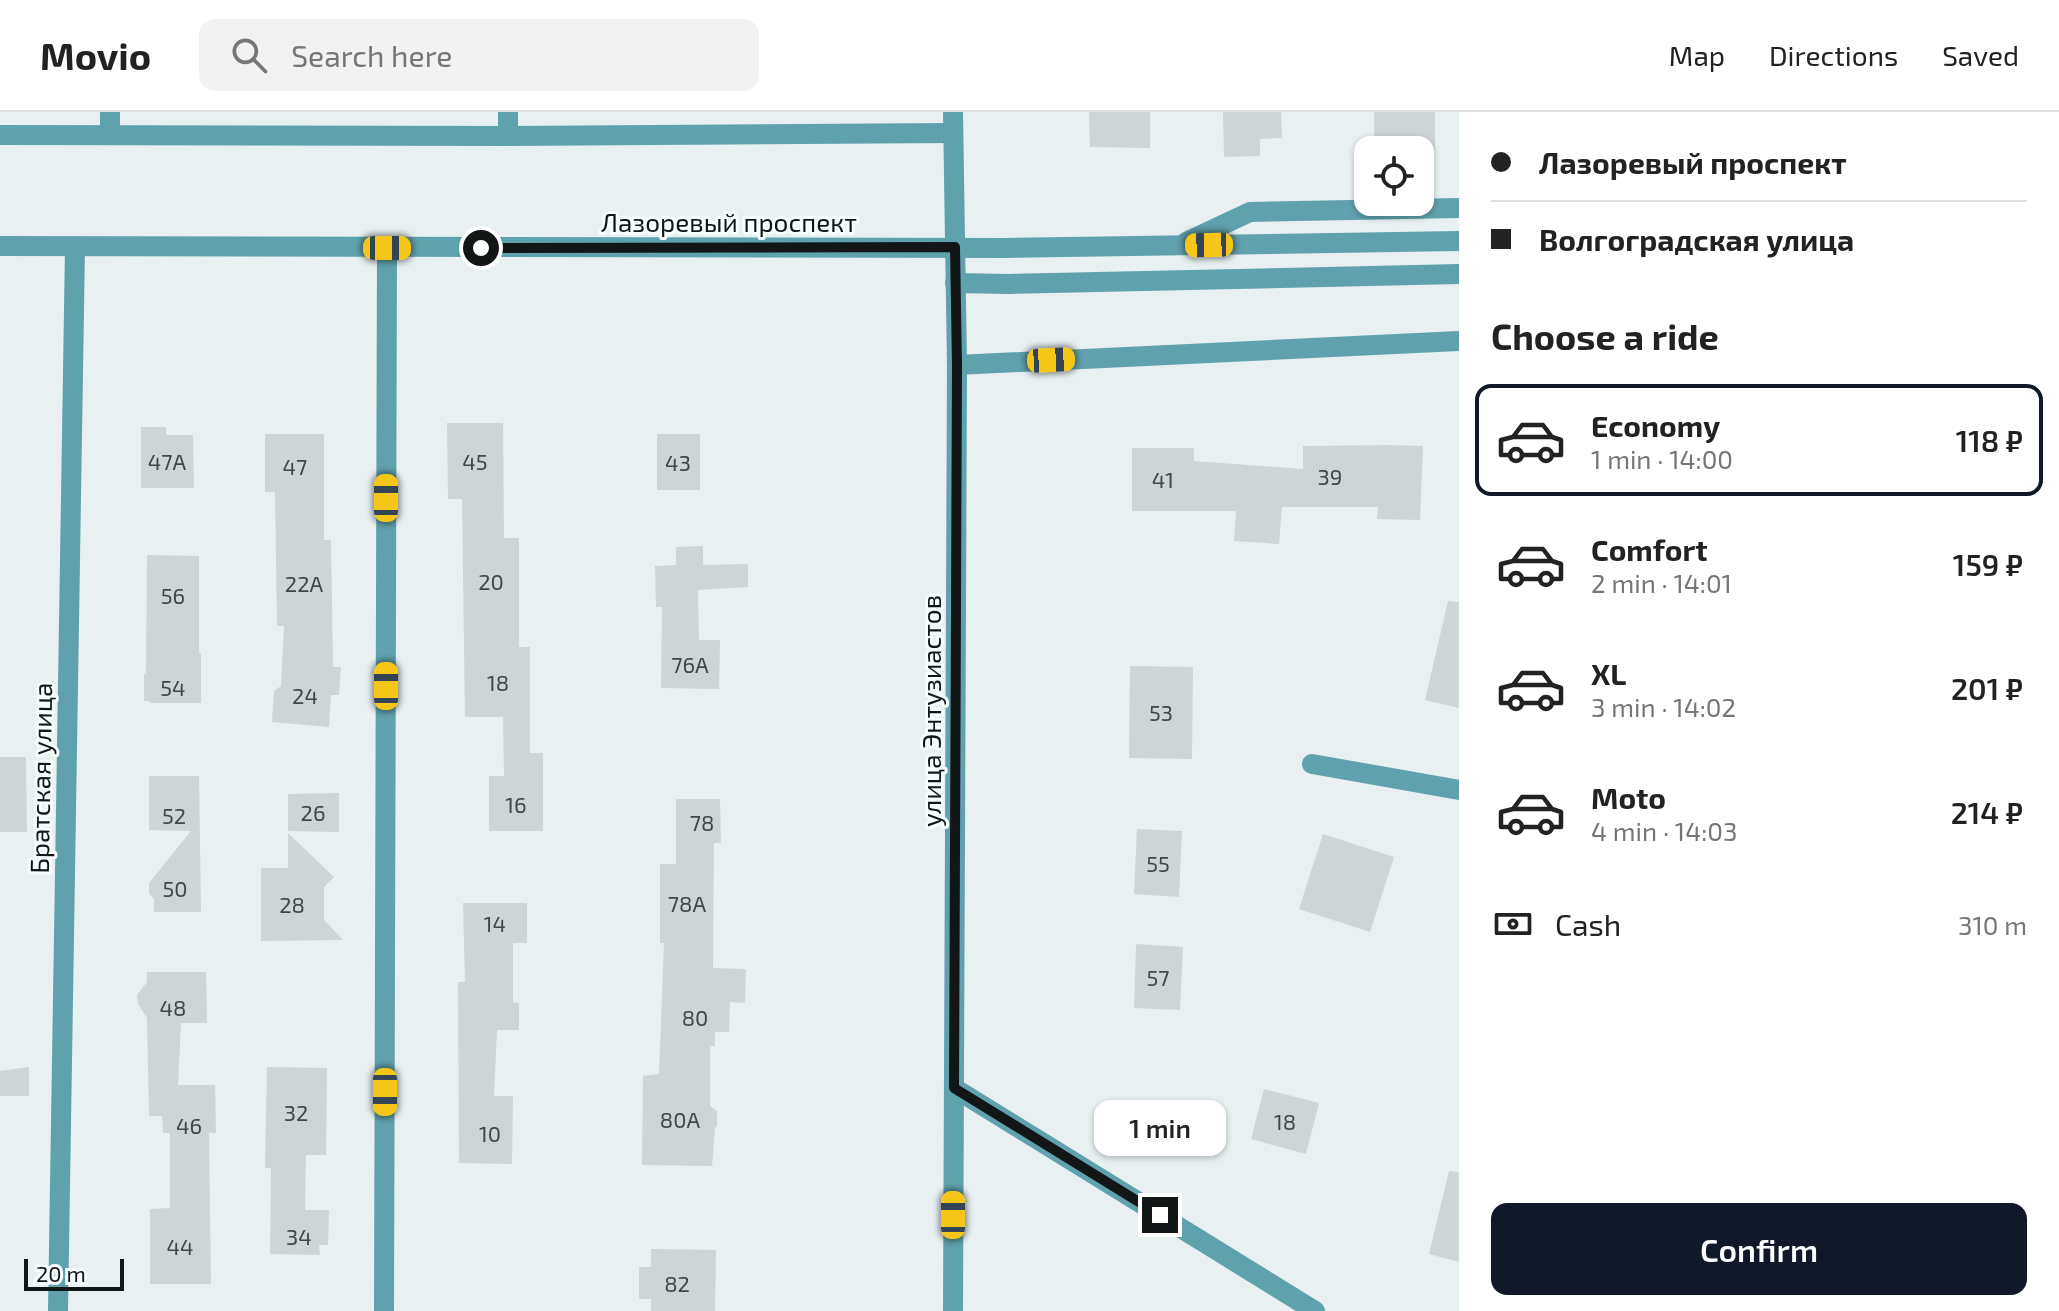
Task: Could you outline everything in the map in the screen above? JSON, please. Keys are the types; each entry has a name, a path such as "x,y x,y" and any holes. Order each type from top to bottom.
{"street":[{"path":"110,112 110,135"},
{"path":"508,112 508,136"},
{"path":"0,135 508,136 953,122"},
{"name":"улица Энтузиастов","path":"953,122 957,365 953,1311"},
{"path":"1177,246 1250,212 1459,208"},
{"name":"Лазоревый проспект","path":"0,246 1007,248 1459,241"},
{"name":"Братская улица","path":"58,1311 75,247"},
{"path":"384,1311 387,248"},
{"path":"955,283 1459,274"},
{"path":"957,365 1459,341"},
{"path":"1312,764 1459,790"},
{"path":"954,1088 1315,1311"}],"building":[{"path":"1089,112 1150,112 1150,148 1090,147"},
{"path":"1223,112 1281,112 1282,138 1260,139 1260,156 1224,157"},
{"path":"1374,112 1435,112 1435,150 1434,136 1374,136"},
{"path":"447,423 503,423 504,538 519,538 519,647 530,647 530,753 543,753 543,831 489,831 489,776 504,776 503,717 465,717 462,499 448,499"},
{"path":"141,427 166,427 166,435 193,435 194,488 141,488"},
{"path":"265,434 324,434 324,540 331,540 333,667 341,667 339,695 331,695 329,727 272,722 274,691 281,686 284,626 277,626 275,492 265,492"},
{"path":"657,434 700,434 700,490 657,490"},
{"path":"1303,446 1423,446 1420,520 1377,519 1378,507 1282,507 1279,544 1234,541 1236,511 1132,511 1132,448 1194,448 1194,461 1303,469"},
{"path":"703,546 703,565 748,564 748,587 698,590 699,640 720,640 719,689 661,688 662,607 656,607 655,566 676,565 676,547"},
{"path":"147,555 199,556 201,703 144,701"},
{"path":"1448,601 1459,602 1459,708 1425,700"},
{"path":"1130,666 1193,667 1192,759 1129,758"},
{"path":"0,757 26,757 27,832 0,832"},
{"path":"149,776 199,776 201,912 154,912 149,883 191,831 149,830"},
{"path":"339,793 339,832 288,831 288,794"},
{"path":"676,799 720,799 721,843 714,843 713,968 746,969 745,1003 730,1002 729,1032 715,1032 715,1046 710,1046 710,1106 717,1111 712,1166 642,1165 643,1076 659,1074 664,943 660,943 660,864 676,864"},
{"path":"1137,829 1182,831 1179,897 1134,894"},
{"path":"288,833 334,877 324,887 324,920 343,940 261,941 261,868 288,868"},
{"path":"1323,834 1394,857 1370,932 1299,909"},
{"path":"463,903 527,903 527,943 513,943 513,1002 519,1003 519,1030 497,1030 494,1096 513,1096 512,1164 459,1163 458,982 465,982"},
{"path":"1136,944 1183,947 1180,1010 1134,1008"},
{"path":"147,972 206,972 207,1023 181,1023 178,1085 215,1085 216,1133 209,1133 211,1284 150,1284 150,1209 170,1208 170,1133 163,1133 162,1116 149,1116 147,1018 138,1004 137,995 147,982"},
{"path":"29,1067 29,1096 0,1096 0,1071"},
{"path":"267,1067 327,1068 326,1155 306,1155 305,1210 329,1210 328,1245 319,1245 320,1255 270,1254 271,1168 265,1168"},
{"path":"1264,1089 1319,1103 1306,1154 1251,1139"},
{"path":"1449,1171 1459,1172 1459,1262 1429,1254"},
{"path":"651,1249 716,1250 715,1311 651,1311 651,1299 639,1299 639,1267 651,1267"}],"route":[{"path":"481,248 955,247 954,1088 1160,1215"}]}
